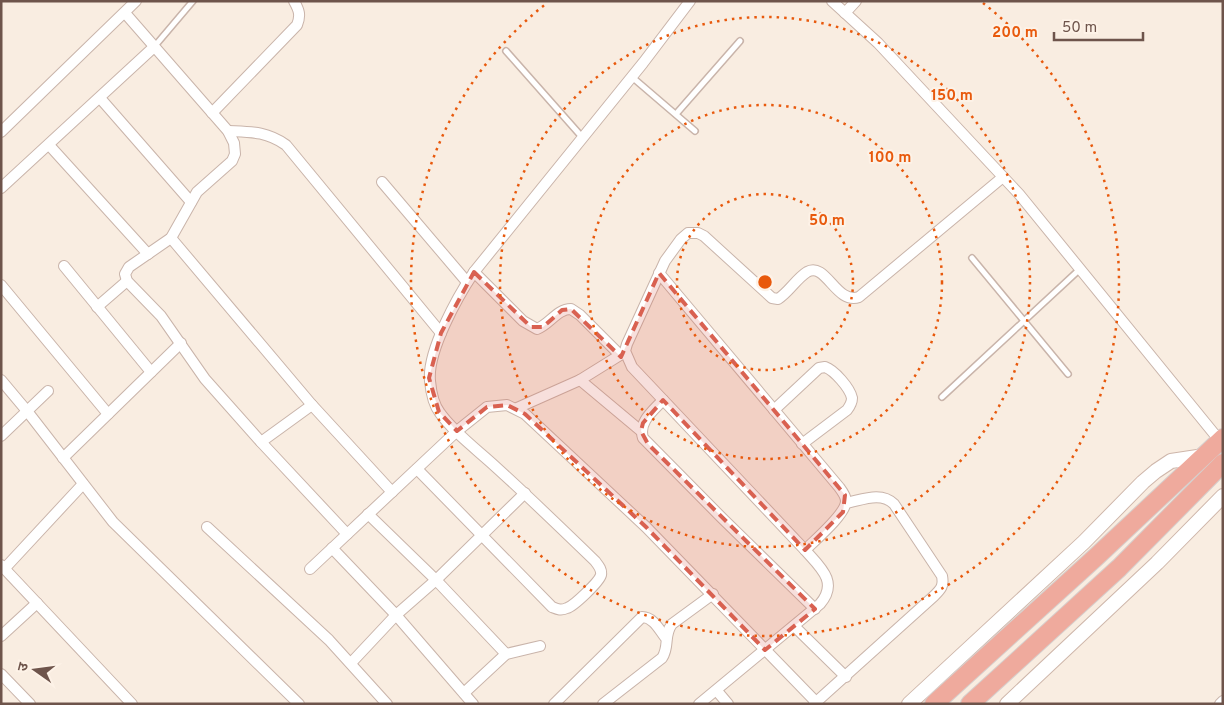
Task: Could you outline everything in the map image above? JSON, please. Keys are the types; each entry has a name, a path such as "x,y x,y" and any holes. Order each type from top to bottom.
{"highway":[{"path":"934,704 1221,440"},
{"path":"970,704 1118,568 1223,463"}],"street":[{"path":"1,132 136,1"},
{"path":"212,113 297,24 300,17 294,1"},
{"path":"417,468 552,607 559,610 567,609 599,579 600,567 439,412 433,398 429,378 441,333 467,282 690,1"},
{"path":"832,1 878,43 1019,194 1221,440"},
{"path":"845,13 856,1"},
{"path":"124,13 228,131 234,144 235,154 232,161 197,192 171,238 129,267 125,274 126,281 161,316 205,379 347,534"},
{"path":"1,188 154,46"},
{"path":"100,98 191,202"},
{"path":"228,131 263,133 286,144 441,333"},
{"path":"49,144 148,254"},
{"path":"517,408 580,380 623,353 658,273 673,248 688,233 698,232 711,241 772,298 778,299 808,272 815,270 822,273 846,297 853,299 1003,177"},
{"path":"382,182 467,282"},
{"path":"171,238 312,405 392,492"},
{"path":"64,266 150,372"},
{"path":"474,272 531,327 537,329 543,327 562,310 571,309 580,315 623,353 632,367 824,571 828,587 826,597 717,691 699,704"},
{"path":"658,273 845,495 846,503 842,512 805,550"},
{"path":"97,307 126,281"},
{"path":"1,285 108,414"},
{"path":"63,458 181,343"},
{"path":"774,410 819,368 825,366 835,372 850,394 851,405 802,444"},
{"path":"1,380 28,411 83,484 120,528 299,704"},
{"path":"580,380 641,431 643,438 648,444 815,608"},
{"path":"1,436 48,391"},
{"path":"641,431 644,423 663,400"},
{"path":"261,442 312,405"},
{"path":"310,569 457,431 487,407 507,405 517,408 525,414 646,527 713,594 815,703 934,596 944,583 942,576 889,499 877,497 846,503"},
{"path":"909,704 1084,542 1156,471 1171,461 1204,456"},
{"path":"83,484 3,567 132,704"},
{"path":"351,663 396,615 436,580 525,494"},
{"path":"1007,704 1156,563 1223,496"},
{"path":"368,514 436,580 506,654"},
{"path":"207,527 287,599 351,663 387,704"},
{"path":"332,548 396,615 473,704"},
{"path":"603,704 662,658 665,652 667,630 672,624 713,594"},
{"path":"1,636 37,603"},
{"path":"554,704 642,617 648,617 652,620 665,637"},
{"path":"794,626 846,677"},
{"path":"464,694 506,654 540,646"},
{"path":"1,674 30,704"},
{"path":"717,691 728,704"},
{"path":"120,693 126,704"},
{"path":"1220,704 1223,701"}],"lane":[{"path":"154,46 193,1"},
{"path":"676,114 740,41"},
{"path":"506,51 582,137"},
{"path":"632,76 695,130"},
{"path":"972,258 1068,374"},
{"path":"942,397 1080,269"}],"highlighted area":[{"path":"474,272 531,327 543,327 562,310 571,309 621,357 659,273 845,495 843,512 805,550 663,400 643,423 641,431 648,444 815,609 765,650 646,527 525,414 507,405 487,407 457,431 439,412 429,378 441,333"}]}
